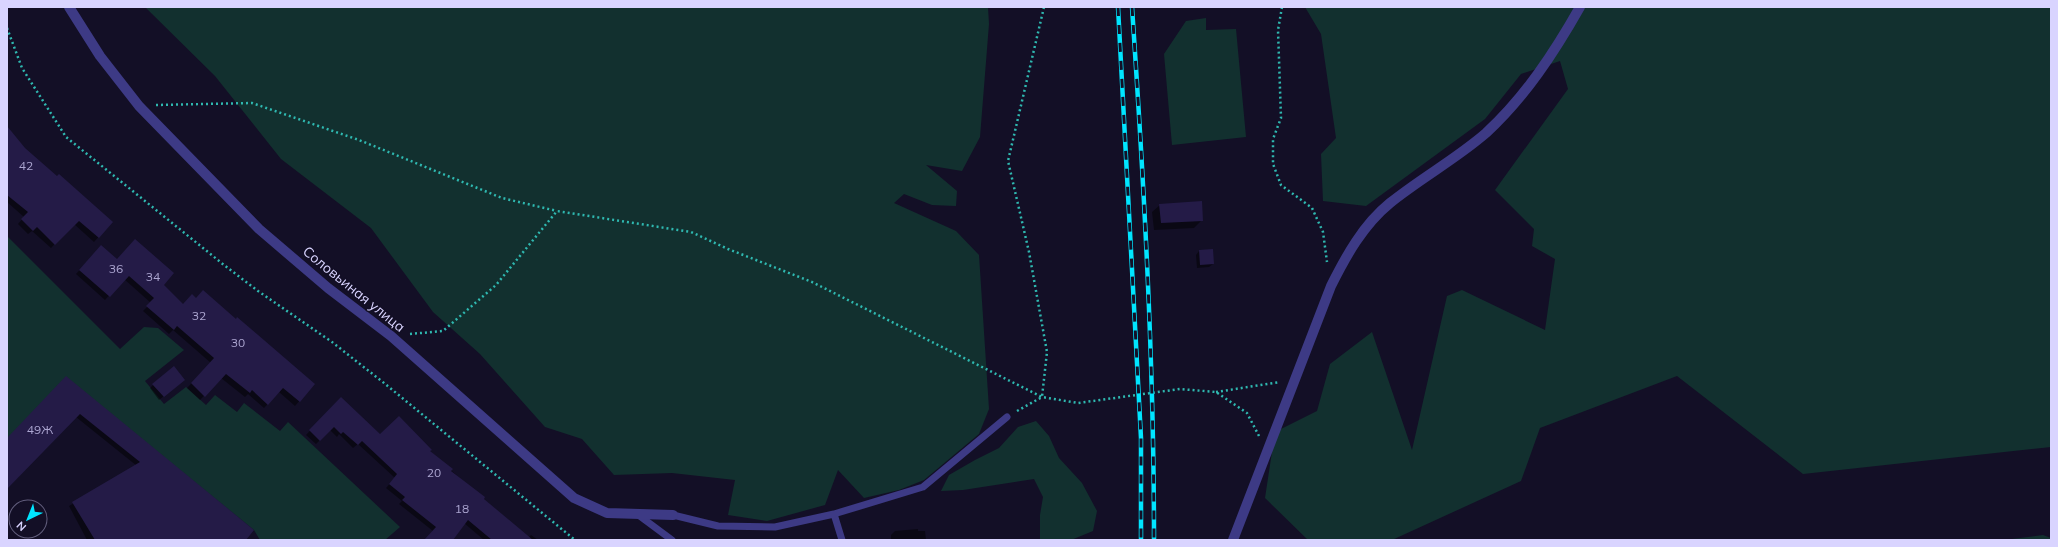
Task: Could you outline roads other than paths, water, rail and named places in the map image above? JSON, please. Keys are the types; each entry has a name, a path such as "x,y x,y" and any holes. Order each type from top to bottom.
{"street":[{"name":"Соловьиная улица","path":"69,7 100,56 139,106 259,229 328,288 391,336 574,498 607,513 673,515"},
{"path":"1233,540 1331,286 1348,252 1364,231 1389,204 1490,128 1524,93 1547,63 1580,7"}],"lane":[{"path":"673,515 718,526 775,527 834,514 923,487 1007,417"},
{"path":"636,513 672,540"},
{"path":"834,514 842,540"}],"railway":[{"path":"1118,7 1141,438 1141,540"},
{"path":"1132,7 1148,274 1154,473 1154,540"}]}
